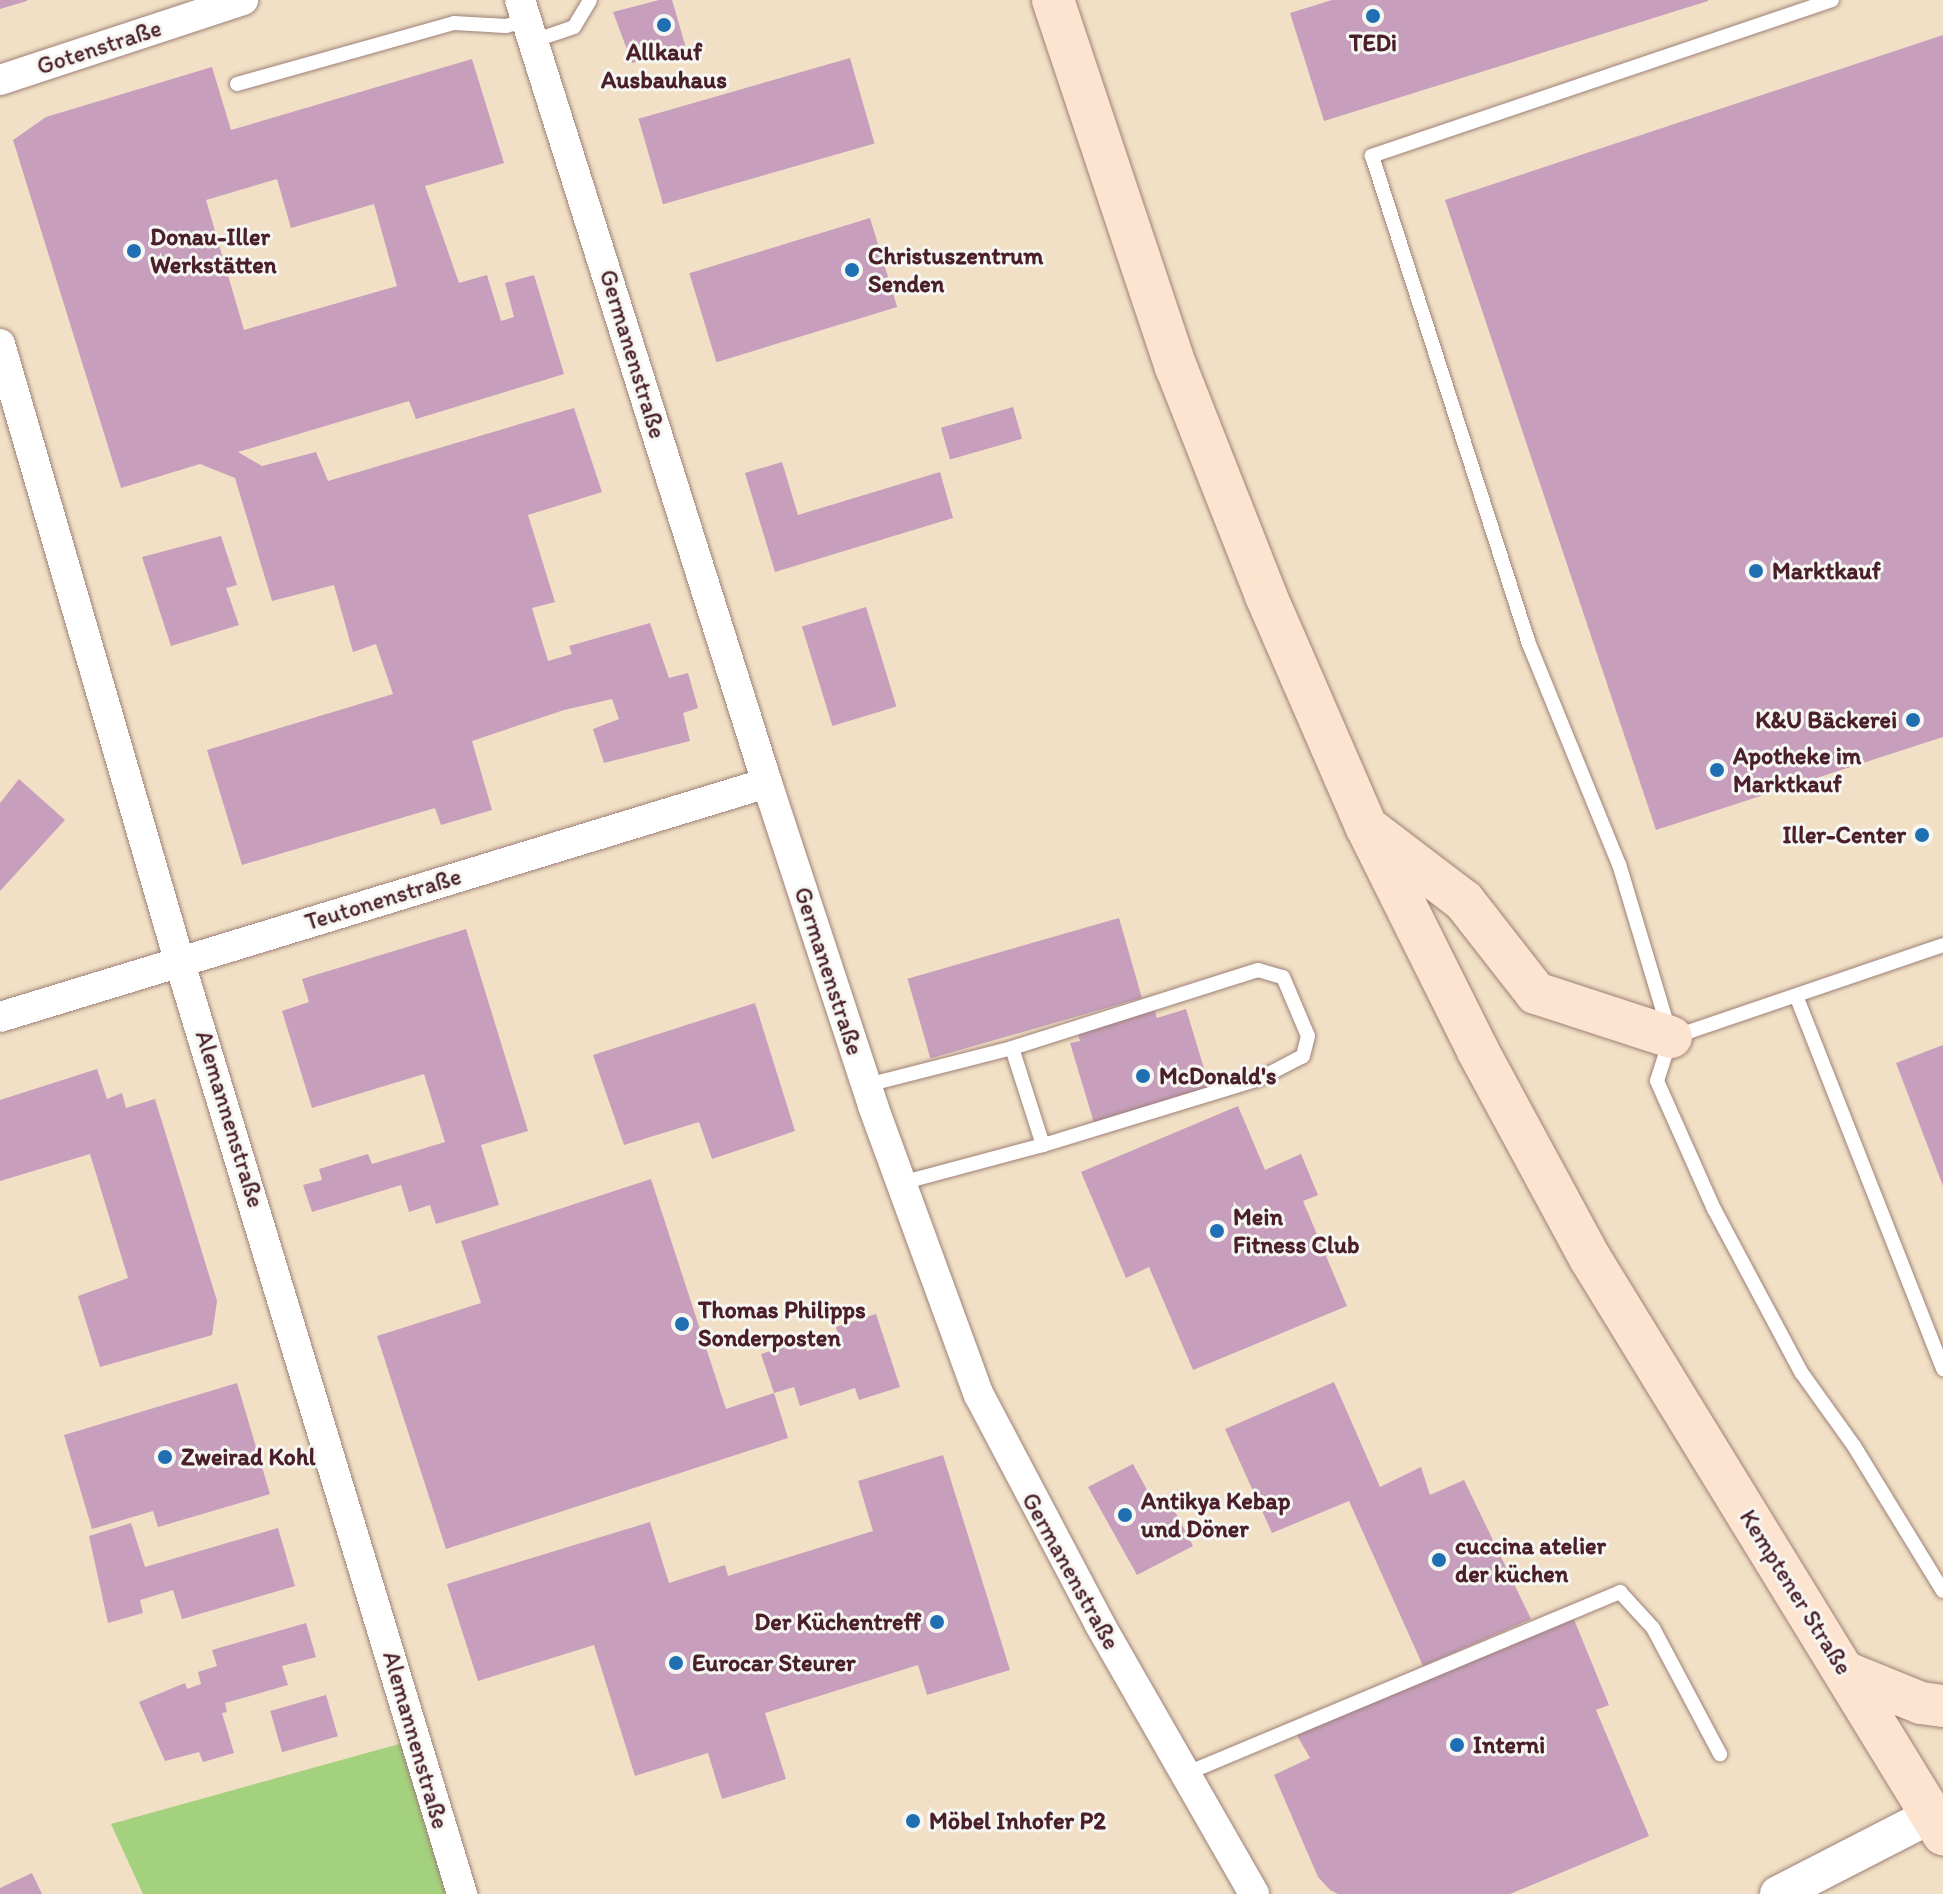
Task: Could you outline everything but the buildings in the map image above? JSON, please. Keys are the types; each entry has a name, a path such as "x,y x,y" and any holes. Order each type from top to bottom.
{"main road":[{"name":"Kemptener Straße","path":"1053,0 1176,367 1266,596 1366,826 1478,1051 1646,1352 1939,1819"},
{"path":"1366,826 1464,901 1536,993 1671,1037"},
{"path":"1847,1673 1921,1703 1943,1706"}],"street":[{"name":"Gotenstraße","path":"0,80 243,0"},
{"name":"Germanenstraße","path":"528,20 767,783 867,1085 901,1183 1000,1441 1254,1894"},
{"name":"Alemannenstraße","path":"0,344 179,960 462,1894"},
{"name":"Teutonenstraße","path":"0,1017 767,783"},
{"path":"1778,1894 1939,1819"}],"lane":[{"path":"237,84 454,23 506,26 528,20 574,27 590,0"},
{"path":"1832,0 1372,156 1499,557 1563,733 1619,864 1671,1037 1657,1081 1714,1209 1801,1372 1854,1446 1943,1591"},
{"path":"1671,1037 1797,998 1943,945"},
{"path":"867,1085 1012,1048 1258,970 1283,977 1308,1036 1303,1056 1259,1079 1043,1145 901,1183"},
{"path":"1797,998 1943,1369"},
{"path":"1012,1048 1043,1145"},
{"path":"1185,1774 1620,1592 1653,1628 1720,1754"}],"green space":[{"path":"417,1739 460,1889 443,1894 143,1894 111,1824"}],"place":[{"name":"TEDi","path":"1373,16"},
{"name":"Allkauf Ausbauhaus","path":"664,25"},
{"name":"Donau-Iller Werkstätten","path":"134,251"},
{"name":"Christuszentrum Senden","path":"852,270"},
{"name":"Marktkauf","path":"1756,571"},
{"name":"K&U Bäckerei","path":"1913,720"},
{"name":"Apotheke im Marktkauf","path":"1717,770"},
{"name":"Iller-Center","path":"1922,835"},
{"name":"McDonald's","path":"1143,1076"},
{"name":"Mein Fitness Club","path":"1217,1231"},
{"name":"Thomas Philipps Sonderposten","path":"682,1324"},
{"name":"Zweirad Kohl","path":"165,1457"},
{"name":"Antikya Kebap und Döner","path":"1125,1515"},
{"name":"cuccina atelier der küchen","path":"1439,1560"},
{"name":"Der Küchentreff","path":"937,1622"},
{"name":"Eurocar Steurer","path":"676,1663"},
{"name":"Interni","path":"1457,1745"},
{"name":"Möbel Inhofer P2","path":"913,1821"}]}
